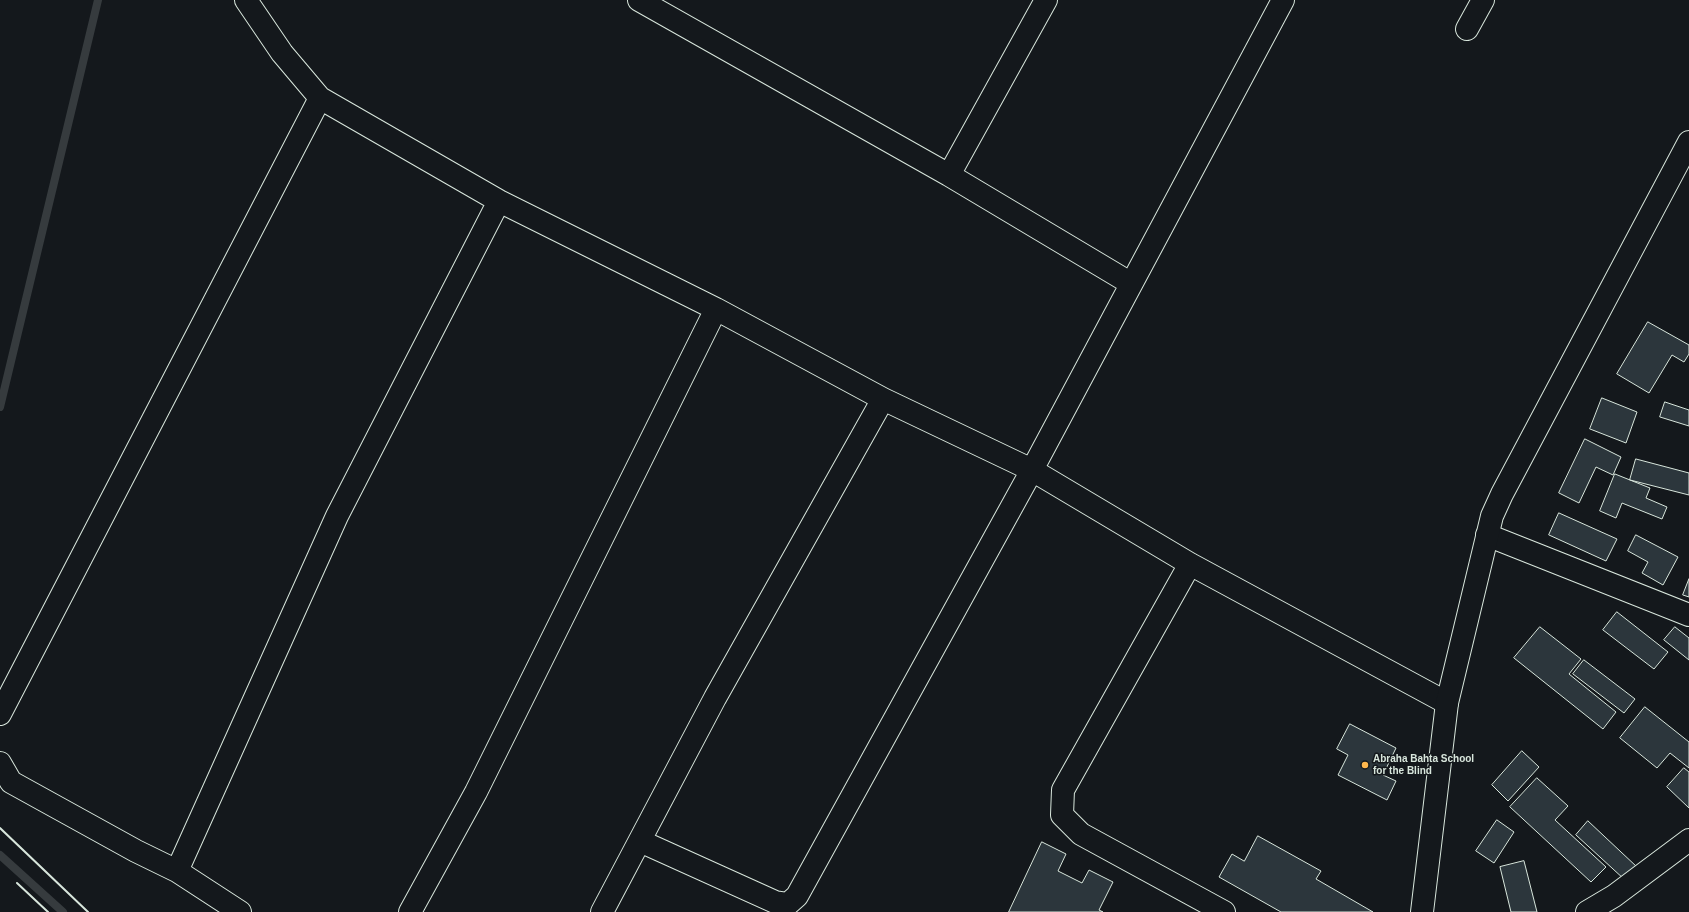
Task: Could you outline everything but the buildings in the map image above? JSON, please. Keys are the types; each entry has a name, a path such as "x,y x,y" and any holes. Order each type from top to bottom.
{"street":[{"path":"246,0 282,53 320,98 499,201 716,310 883,400 1032,470 1190,564 1447,703"},
{"path":"639,0 949,175 1130,283"},
{"path":"949,175 1046,0"},
{"path":"640,841 775,902 788,904 797,896 1032,470 1130,283 1283,0"},
{"path":"1467,29 1482,0"},
{"path":"0,714 320,98"},
{"path":"1422,912 1447,703 1492,516 1502,494 1689,142"},
{"path":"177,871 337,516 499,201"},
{"path":"410,912 476,792 716,310"},
{"path":"602,912 715,698 883,400"},
{"path":"1487,535 1689,615"},
{"path":"1190,564 1063,790 1062,815 1081,834 1224,912"},
{"path":"0,763 11,782 136,851 177,871 240,912"},
{"path":"1588,912 1614,896 1689,840"}],"waterway":[{"path":"0,407 98,0"},
{"path":"0,855 63,912"}],"wall":[{"path":"0,828 88,912"},
{"path":"17,883 48,912"}],"place":[{"name":"Abraha Bahta School for the Blind","path":"1365,765"}]}
